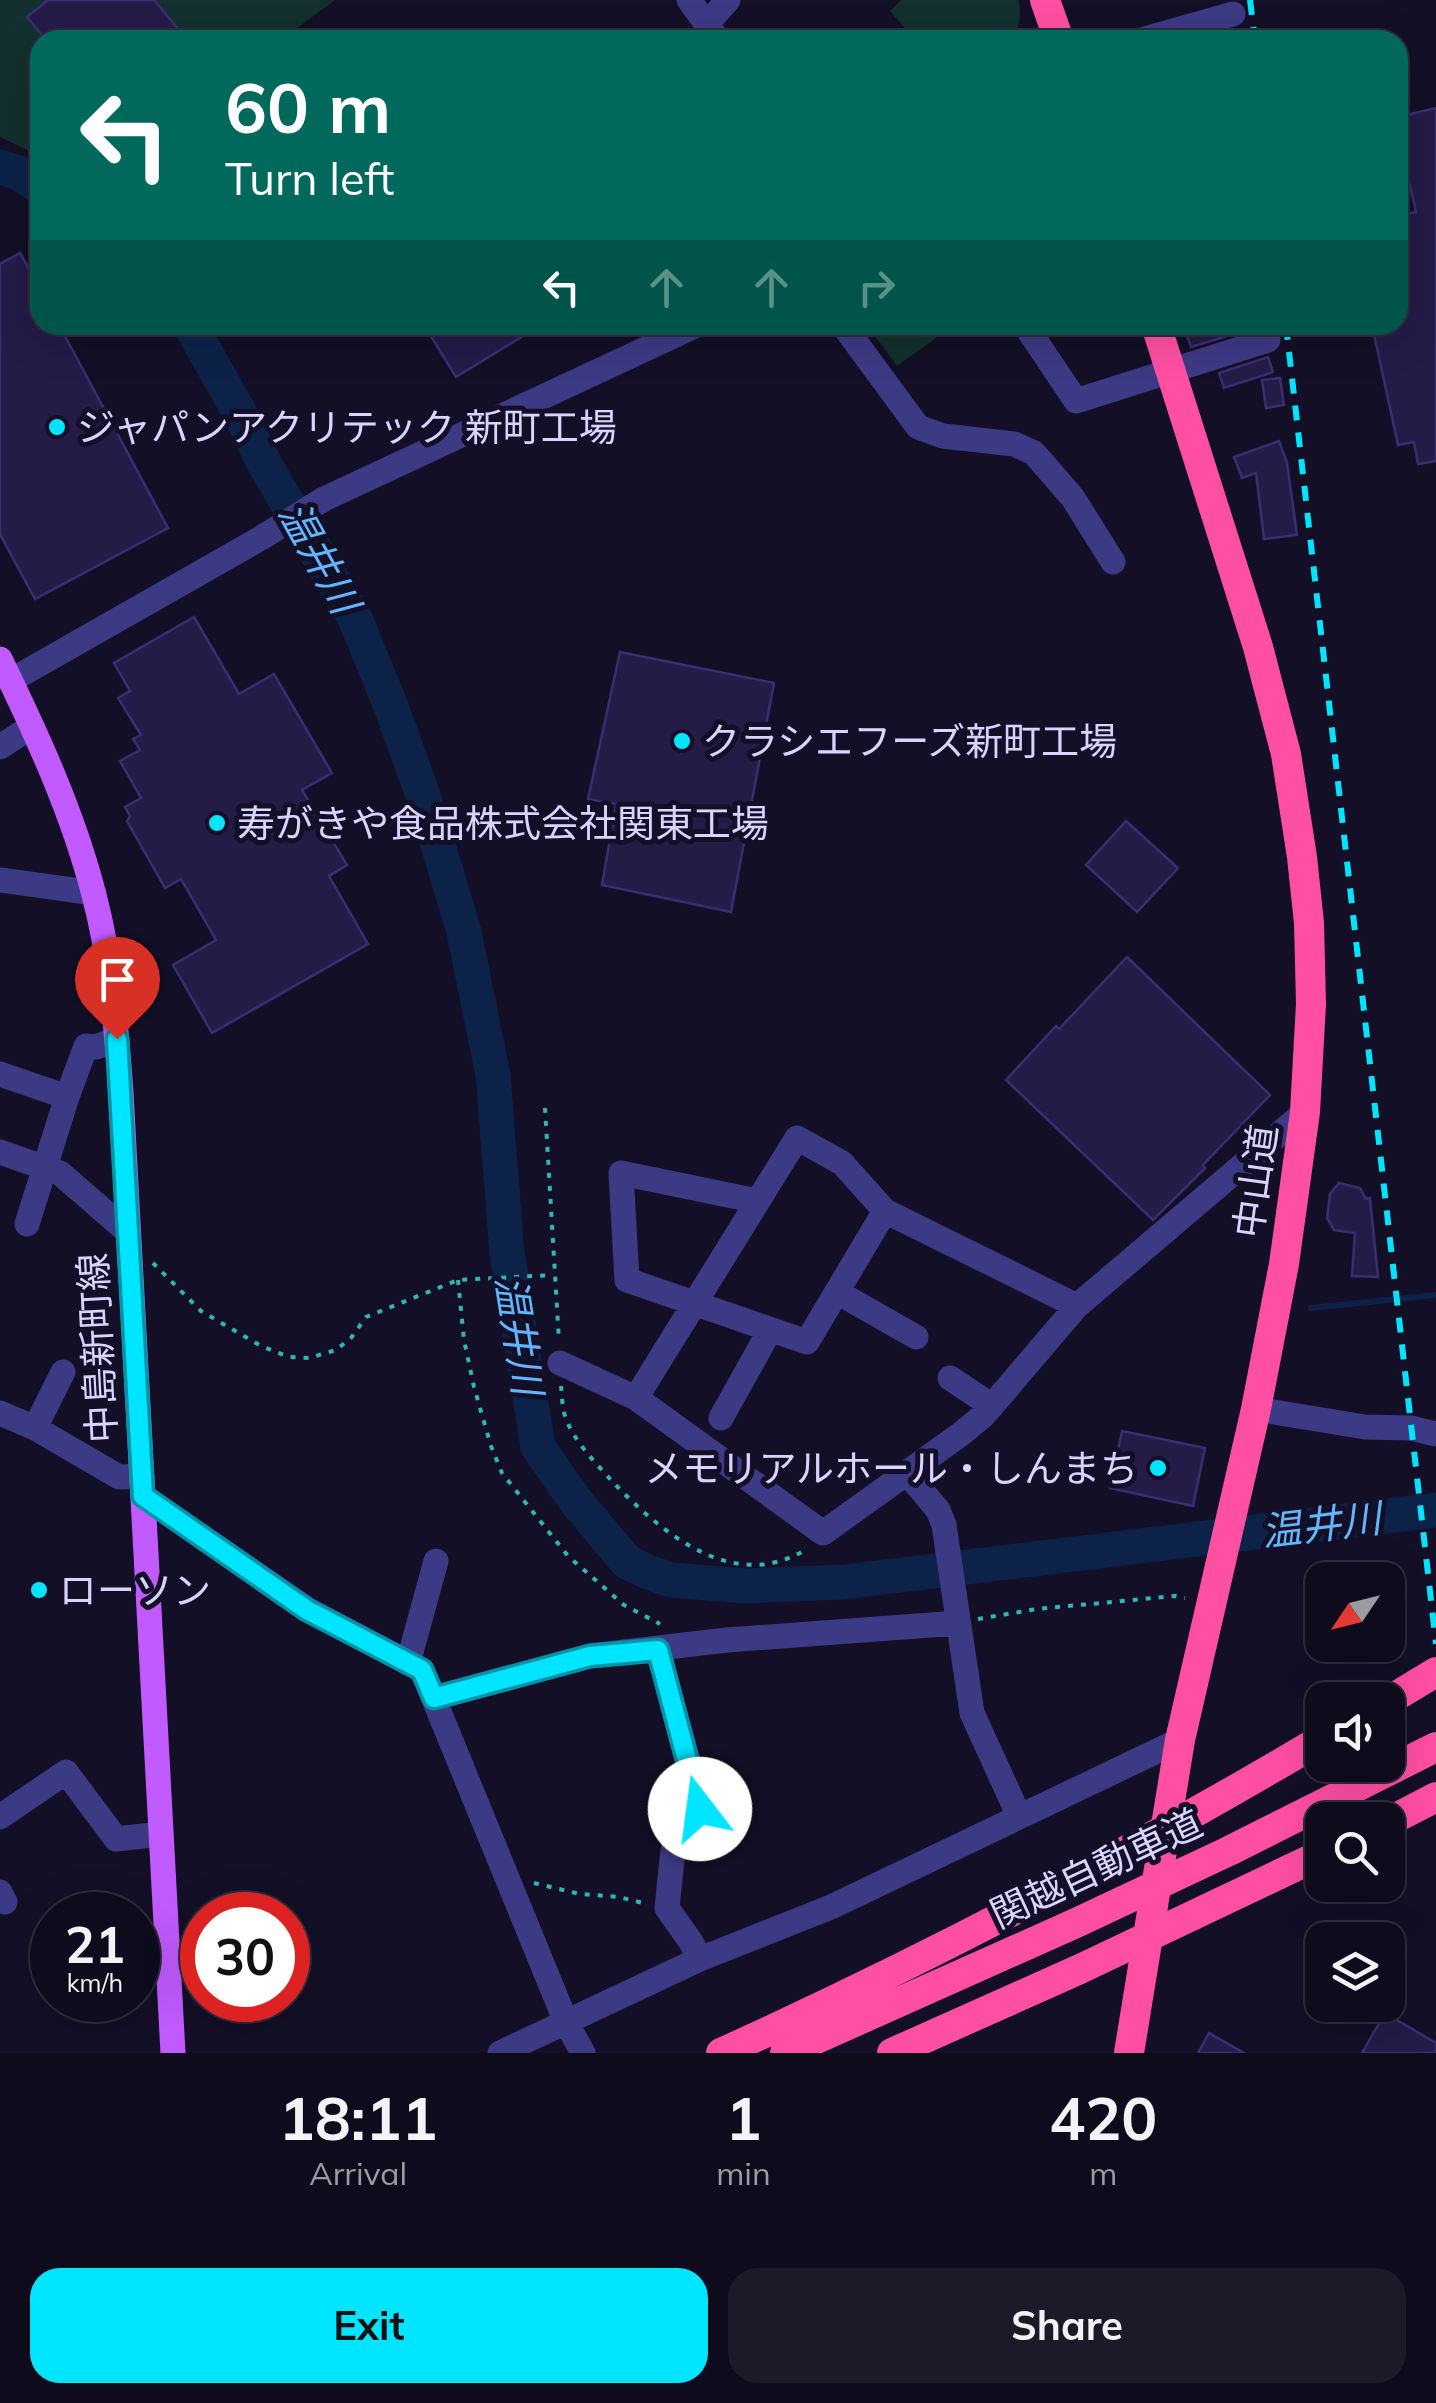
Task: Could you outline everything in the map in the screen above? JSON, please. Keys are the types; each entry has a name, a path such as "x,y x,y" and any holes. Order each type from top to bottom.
{"highway":[{"path":"1045,0 1053,30"},
{"name":"中山道","path":"1129,2053 1180,1740 1199,1594 1230,1520 1284,1264 1305,1112 1311,1004 1309,924 1286,754 1258,648 1159,335"},
{"path":"1405,1690 1436,1672"},
{"name":"関越自動車道","path":"785,2053 1076,1923 1436,1747"},
{"path":"720,2053 796,2019 1078,1875 1305,1748"},
{"path":"1405,1813 1436,1797"},
{"path":"1405,1821 1436,1806"},
{"path":"892,2053 1305,1864"}],"main road":[{"name":"中島新町線","path":"5,670 63,800 94,893 117,1039 173,2053"}],"street":[{"path":"689,0 711,30"},
{"path":"713,30 728,0"},
{"path":"1182,30 1233,18"},
{"path":"5,670 261,538 324,498 675,335"},
{"path":"850,335 918,427 943,436 1014,444 1034,453 1073,498 1113,562"},
{"path":"1032,335 1076,401 1268,340 1267,335"},
{"path":"0,747 31,727"},
{"path":"0,880 94,893"},
{"path":"27,1224 86,1046 96,1047 117,1039"},
{"path":"0,1074 67,1097"},
{"path":"560,1363 636,1398 823,1533 961,1434 992,1406 1077,1306 1305,1112"},
{"path":"636,1398 797,1138 842,1162 885,1211 1077,1306"},
{"path":"0,1152 60,1172 128,1232"},
{"path":"758,1201 621,1173 627,1280 807,1342 885,1211"},
{"path":"837,1292 916,1337"},
{"path":"721,1418 770,1330"},
{"path":"35,1428 63,1372"},
{"path":"950,1378 992,1406"},
{"path":"1256,1408 1364,1427 1412,1428 1436,1434"},
{"path":"0,1413 142,1486 307,1610 422,1670 566,2022 583,2053"},
{"path":"906,1473 938,1510 944,1525 972,1713 1019,1816"},
{"path":"408,1663 436,1561"},
{"path":"434,1698 665,1639 727,1640 957,1620"},
{"path":"665,1639 700,1809 685,1813 673,1850 667,1908 700,1960"},
{"path":"500,2053 700,1960 831,1907 1180,1740"},
{"path":"0,1817 66,1772 116,1839 161,1834"}],"path":[{"path":"128,1232 201,1311 261,1346 289,1357 309,1358 336,1350 351,1338 366,1317 458,1280 554,1275"},
{"path":"458,1280 474,1387 490,1446 502,1473 547,1532 590,1577 665,1639"},
{"path":"957,1620 1037,1608 1199,1594"},
{"path":"507,1876 580,1894 667,1908"}],"green space":[{"path":"0,0 335,0 294,30 30,30 30,151 0,137"},
{"path":"901,0 1018,0 1020,10 1016,30 907,30 890,11"},
{"path":"874,335 940,335 897,366"}],"building":[{"path":"48,0 154,0 179,30 38,30 27,17"},
{"path":"1436,108 1436,461 1418,464 1414,442 1398,445 1374,335 1408,335 1408,214 1416,212 1408,177 1408,115"},
{"name":"ジャパンアクリテック 新町工場","path":"20,253 30,271 30,335 64,335 168,528 35,599 0,534 0,264"},
{"path":"430,335 525,335 456,377"},
{"path":"1187,335 1230,335 1191,347"},
{"path":"1268,357 1273,372 1224,388 1219,373"},
{"path":"1280,378 1284,405 1266,408 1262,380"},
{"path":"1279,441 1287,463 1297,535 1264,539 1256,473 1242,478 1234,457"},
{"name":"寿がきや食品株式会社関東工場","path":"194,617 239,694 274,674 332,773 302,790 347,865 329,876 368,944 212,1033 173,965 216,940 181,879 165,888 127,821 130,816 125,807 141,798 120,761 140,750 133,739 141,735 118,698 130,691 114,663"},
{"name":"クラシエフーズ新町工場","path":"620,652 774,683 731,912 602,885 616,804 588,799"},
{"path":"1126,821 1178,868 1137,912 1086,865"},
{"path":"1127,957 1270,1095 1153,1220 1006,1080"},
{"path":"1339,1183 1360,1188 1366,1199 1370,1198 1378,1277 1352,1276 1355,1233 1334,1230 1327,1218 1330,1194"},
{"name":"メモリアルホール・しんまち","path":"1122,1431 1205,1448 1193,1506 1110,1488"},
{"path":"1380,2022 1400,2022 1436,2043 1436,2053 1362,2053"},
{"path":"1209,2033 1244,2053 1198,2053"}],"waterway":[{"name":"温井川","path":"0,167 30,180"},
{"name":"温井川","path":"196,335 265,465 354,616 424,798 464,932 493,1075 507,1253 538,1447 575,1500 627,1562 671,1580 746,1586 844,1582 1436,1510"},
{"path":"1311,1308 1436,1295"}],"railway":[{"path":"1250,0 1254,30"},
{"path":"1287,335 1436,1644"}],"place":[{"name":"ジャパンアクリテック 新町工場","path":"57,427"},
{"name":"クラシエフーズ新町工場","path":"682,741"},
{"name":"寿がきや食品株式会社関東工場","path":"217,823"},
{"name":"メモリアルホール・しんまち","path":"1158,1468"},
{"name":"ローソン","path":"39,1590"}],"route":[{"path":"117,1039 143,1496 307,1610 422,1670 434,1698 590,1656 658,1650 700,1809"}]}
